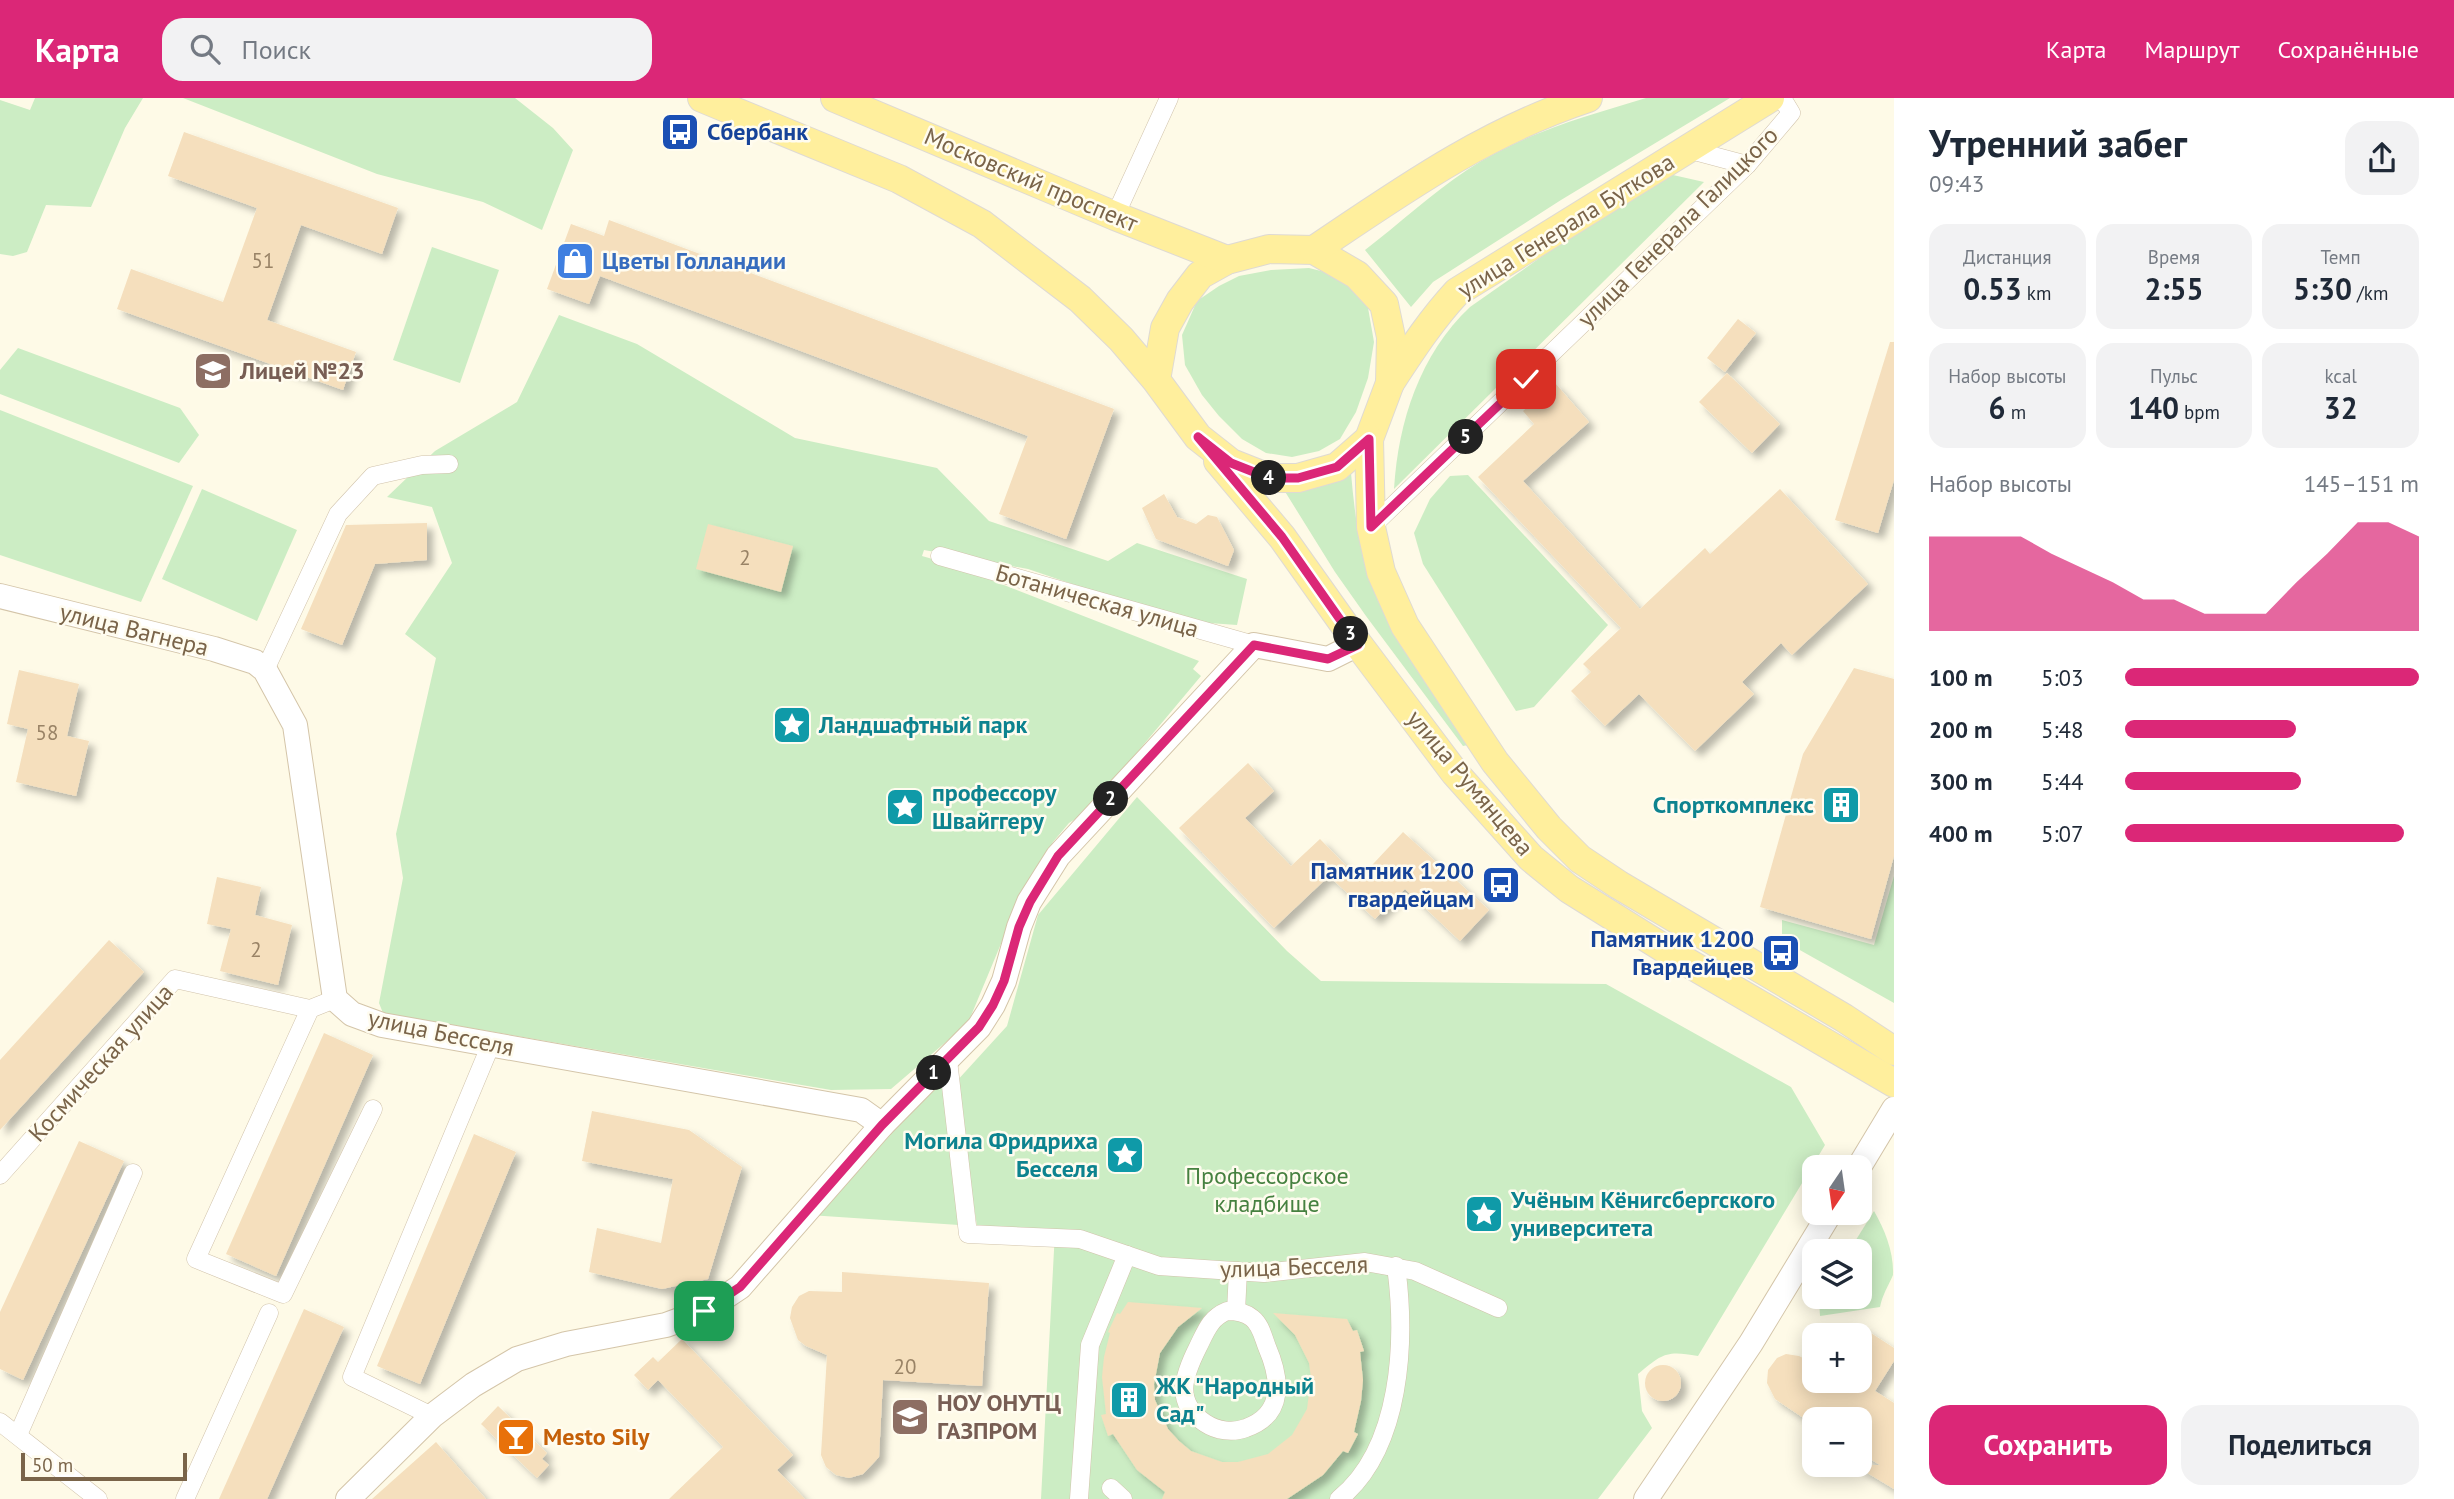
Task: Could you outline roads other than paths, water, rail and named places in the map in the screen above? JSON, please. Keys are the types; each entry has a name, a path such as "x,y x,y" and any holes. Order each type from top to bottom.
{"main road":[{"path":"702,98 899,179 982,224 1080,299 1121,339 1156,380 1198,437 1231,463 1269,478 1298,478 1337,467 1369,439 1390,383 1391,337 1384,304 1357,275 1314,250 1269,249 1227,260 1200,275 1180,301 1165,328 1156,380"},
{"name":"Московский проспект","path":"835,98 1115,216 1227,260"},
{"path":"1314,250 1424,175 1493,137 1588,98"},
{"name":"улица Генерала Буткова","path":"1390,383 1443,307 1457,292 1770,98"},
{"name":"улица Румянцева","path":"1198,437 1282,537 1358,645 1455,773 1531,858 1560,881 1673,954 1894,1083"},
{"name":"улица Румянцева","path":"1369,439 1371,527 1381,572 1405,626 1494,762 1549,828 1580,859 1894,1051"}],"street":[{"path":"1115,216 1169,98"},
{"name":"улица Генерала Галицкого","path":"1371,527 1747,165 1791,113 1782,98"},
{"path":"1688,149 1747,165"},
{"path":"265,670 338,514 373,476 422,465 449,464"},
{"name":"Ботаническая улица","path":"940,556 1254,645"},
{"name":"улица Вагнера","path":"0,596 214,649 255,662 265,670"},
{"path":"348,1499 432,1416 473,1385 517,1359 566,1344 666,1325 704,1311 740,1287 882,1125 979,1027 1004,981 1019,927 1030,902 1058,856 1254,645 1328,659 1358,645"},
{"name":"улица Бесселя","path":"265,670 295,724 335,999 352,1014 382,1025 861,1110 882,1125"},
{"name":"Космическая улица","path":"0,1175 175,979 310,1009"},
{"path":"335,999 310,1009 196,1259 283,1294 373,1109"},
{"path":"432,1416 352,1377 491,1044"},
{"name":"улица Бесселя","path":"948,1059 968,1234 1080,1239 1159,1266 1264,1273 1365,1262 1396,1266 1415,1271 1498,1308"},
{"path":"1866,1155 1894,1109"},
{"path":"18,1435 133,1173"},
{"path":"1646,1499 1751,1343 1823,1225"},
{"path":"1079,1499 1090,1345 1127,1255"},
{"path":"1339,1499 1353,1488 1376,1452 1392,1401 1401,1346 1401,1304 1396,1266"},
{"path":"1236,1311 1237,1270"},
{"path":"1227,1311 1236,1311 1245,1314 1259,1325 1274,1364 1278,1390 1275,1401 1261,1420 1241,1430 1229,1431 1217,1429 1196,1416 1185,1395 1184,1382 1186,1371 1212,1319 1227,1311"},
{"path":"185,1499 269,1313"},
{"path":"0,1422 98,1499"}],"place":[{"name":"Сбербанк","path":"680,132"},
{"name":"Цветы Голландии","path":"575,261"},
{"name":"Лицей №23","path":"213,371"},
{"name":"Ландшафтный парк","path":"792,725"},
{"name":"Спорткомплекс","path":"1841,805"},
{"name":"профессору Швайггеру","path":"905,807"},
{"name":"Памятник 1200 гвардейцам","path":"1501,885"},
{"name":"Памятник 1200 Гвардейцев","path":"1781,953"},
{"name":"Могила Фридриха Бесселя","path":"1125,1155"},
{"name":"Учёным Кёнигсбергского университета","path":"1484,1214"},
{"name":"ЖК \"Народный Сад\"","path":"1129,1400"},
{"name":"НОУ ОНУТЦ ГАЗПРОМ","path":"910,1417"},
{"name":"Mesto Sily","path":"516,1437"}],"park label":[{"name":"Профессорское кладбище","path":"1267,1190"}]}
